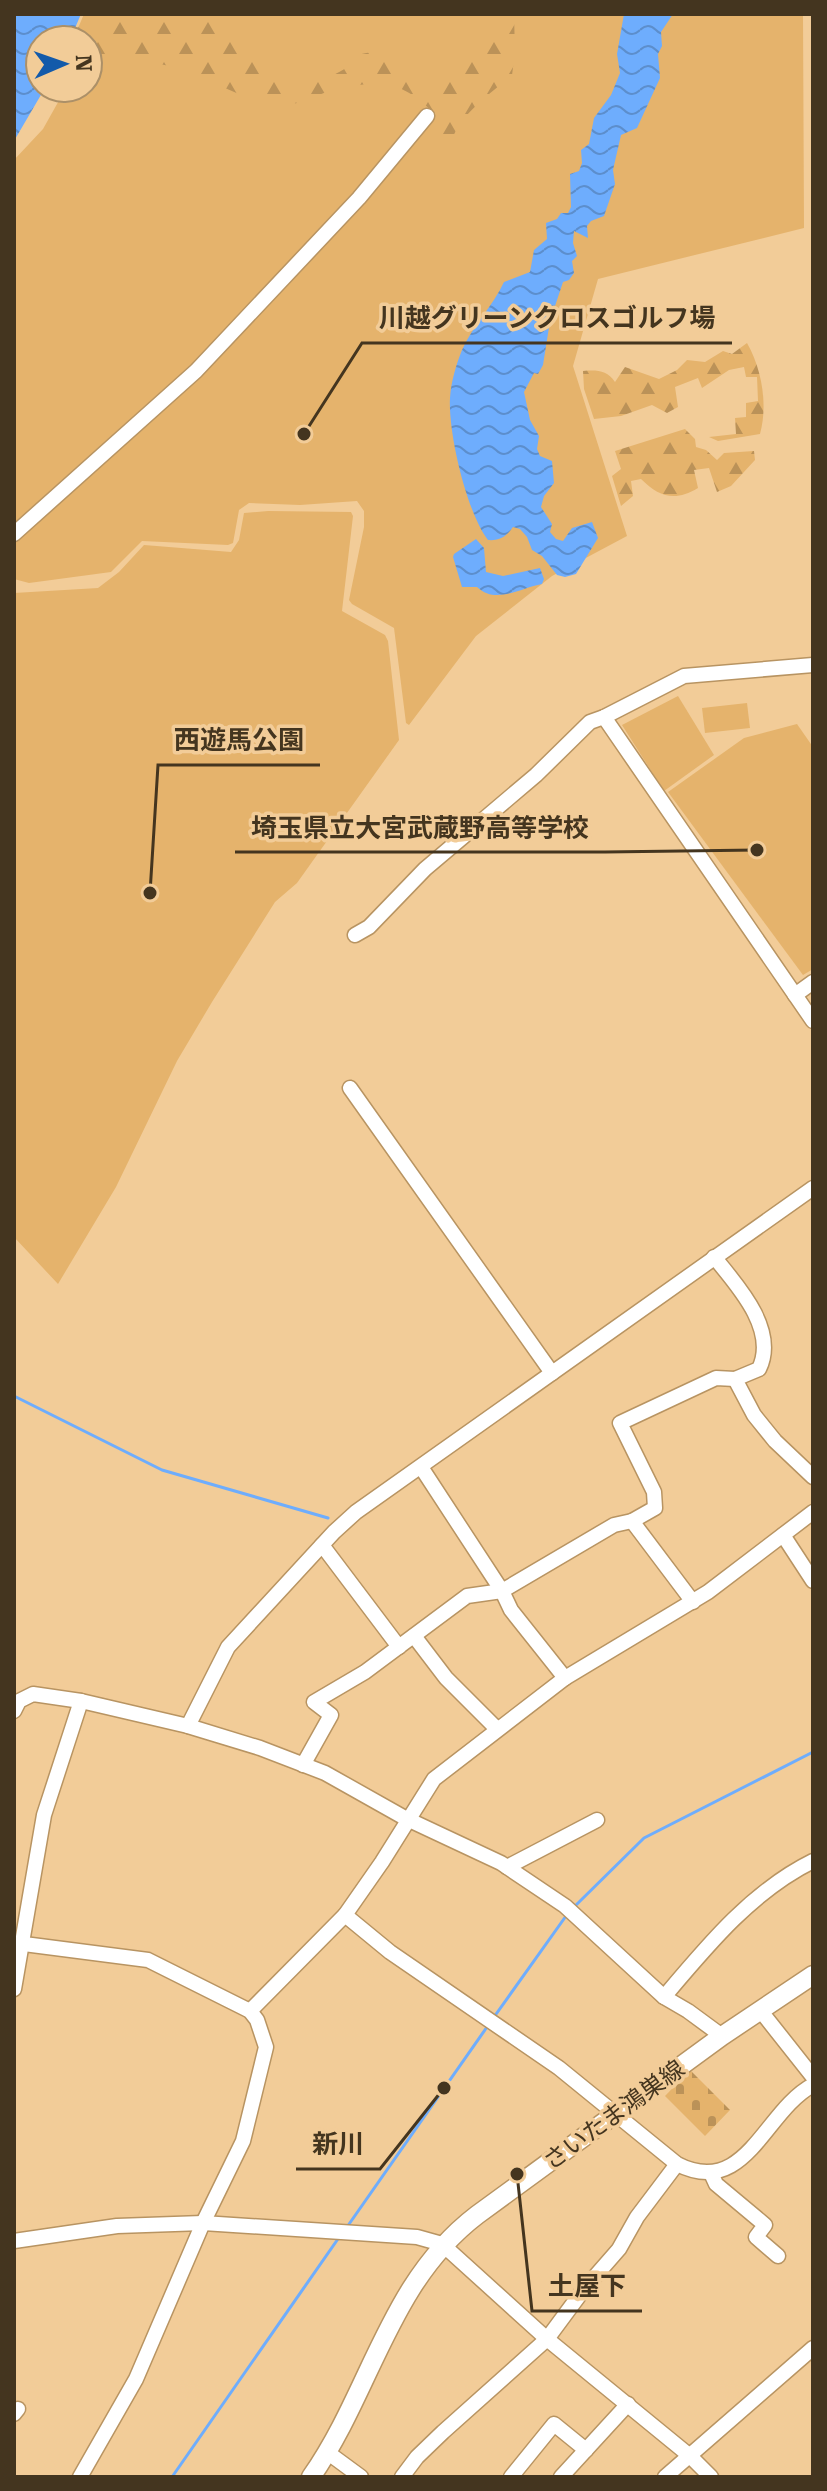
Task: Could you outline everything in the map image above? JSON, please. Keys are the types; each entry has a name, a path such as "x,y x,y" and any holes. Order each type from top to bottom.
{"main road":[{"name":"さいたま鴻巣線","path":"311,2477 327,2452 407,2291 442,2244 477,2215 722,2036 813,1975"}],"street":[{"path":"14,534 196,371 359,198 427,116"},
{"path":"355,935 369,927 425,869 536,775 590,722 684,676 813,665"},
{"path":"604,717 813,1021"},
{"path":"795,995 813,982"},
{"path":"350,1088 552,1373"},
{"path":"188,1726 228,1647 356,1512 813,1188"},
{"path":"303,1765 331,1715 314,1702 365,1672 467,1596 502,1591 614,1525 632,1521 655,1508 654,1492 620,1423 716,1378 735,1379 759,1369 764,1359 764,1342 744,1293 714,1257"},
{"path":"735,1379 754,1415 775,1441 813,1477"},
{"path":"421,1467 502,1591 511,1610 565,1678"},
{"path":"250,2011 345,1915 434,1779 565,1678 693,1602 813,1512"},
{"path":"632,1521 693,1602"},
{"path":"783,1535 813,1581"},
{"path":"322,1545 399,1647"},
{"path":"414,1636 446,1678 497,1729"},
{"path":"14,1711 19,1701 33,1694 81,1701 188,1726 325,1773 409,1820 507,1867 565,1906 664,1997 722,2036"},
{"path":"14,1989 44,1815 81,1701"},
{"path":"507,1867 597,1820"},
{"path":"664,1997 701,1953 760,1896 813,1861"},
{"path":"345,1915 390,1952 559,2068 677,2164 694,2173 711,2173 732,2167 813,2085"},
{"path":"24,1944 148,1960 250,2011 257,2020 266,2047 243,2141 203,2223 136,2379 80,2477"},
{"path":"760,2010 813,2077"},
{"path":"402,2477 434,2440 547,2339 619,2249 637,2217 677,2164"},
{"path":"711,2173 716,2184 765,2225 756,2237 778,2256"},
{"path":"14,2241 117,2226 203,2223 417,2237 442,2244 547,2339 690,2456 711,2477"},
{"path":"665,2477 813,2348"},
{"path":"561,2477 628,2404"},
{"path":"511,2477 554,2424 586,2450"},
{"path":"327,2452 361,2477"}],"green space":[{"path":"84,14 220,14 252,46 252,57 259,64 274,66 289,86 335,74 350,64 354,57 372,52 398,56 412,79 435,101 482,36 489,14 514,14 515,53 512,75 464,118 449,152 443,152 436,159 439,118 404,90 373,84 334,89 297,103 280,105 257,102 179,68 143,64 126,57 109,66 104,65 104,24 80,24"},
{"path":"104,14 803,14 804,228 598,279 573,366 627,536 552,576 476,636 409,725 406,723 394,628 349,600 364,527 364,511 357,501 300,505 249,503 239,510 233,543 228,545 142,541 111,572 29,583 14,579 14,160 43,129 57,104 104,104 104,24 100,24"},
{"path":"747,343 762,387 760,434 718,441 709,437 736,434 735,418 746,417 746,403 758,401 757,377 746,377 744,367 729,370 702,388 698,378 675,387 678,407 667,413 652,405 621,416 594,419 584,389 583,371 601,372 615,382 625,367 659,379 677,370 687,360 705,362 723,351 732,354"},
{"path":"685,429 695,439 696,447 706,450 717,460 724,453 754,451 755,460 731,486 717,492 709,468 694,470 698,488 682,495 668,496 641,479 631,481 633,496 621,506 612,476 621,469 615,451"},
{"path":"351,512 342,611 385,635 388,641 399,740 297,883 275,902 212,1002 177,1061 116,1187 58,1284 14,1237 14,593 98,588 119,572 144,545 231,552 239,540 244,513"},
{"path":"678,696 714,755 664,791 622,725"},
{"path":"747,703 750,728 705,733 702,708"},
{"path":"797,724 813,747 813,969 803,975 668,792 744,738"},
{"path":"690,2070 730,2110 705,2136 665,2096"}],"water":[{"path":"14,14 81,14 77,24 24,24 24,104 36,104 14,141"},
{"path":"624,14 673,14 661,32 662,46 658,54 660,78 637,128 621,135 613,170 615,184 604,216 587,226 588,238 574,231 573,243 577,256 572,261 574,273 563,282 550,321 543,365 538,374 534,373 524,392 530,420 539,436 537,449 540,456 552,461 554,483 544,496 541,507 552,524 550,532 563,541 572,528 592,522 598,538 576,574 565,577 557,575 542,556 532,550 520,529 513,527 503,537 488,540 480,528 466,492 456,451 450,413 451,392 462,350 504,282 530,272 534,250 547,239 546,223 557,219 561,213 568,213 571,207 570,174 579,171 581,150 589,144 594,118 611,95 620,73 617,54"},
{"path":"476,539 484,548 486,572 503,576 540,568 544,579 542,584 500,595 492,595 477,587 462,587 453,557"}],"waterway":[{"path":"14,1396 162,1470 328,1518"},
{"path":"574,1907 644,1838 813,1752"},
{"path":"494,2017 566,1916"},
{"path":"347,2227 487,2027"},
{"path":"172,2477 340,2236"}],"place":[{"name":"川越グリーンクロスゴルフ場","path":"304,434"},
{"name":"埼玉県立大宮武蔵野高等学校","path":"757,850"},
{"name":"西遊馬公園","path":"150,893"},
{"name":"新川","path":"444,2088"},
{"name":"土屋下","path":"517,2174"}]}
